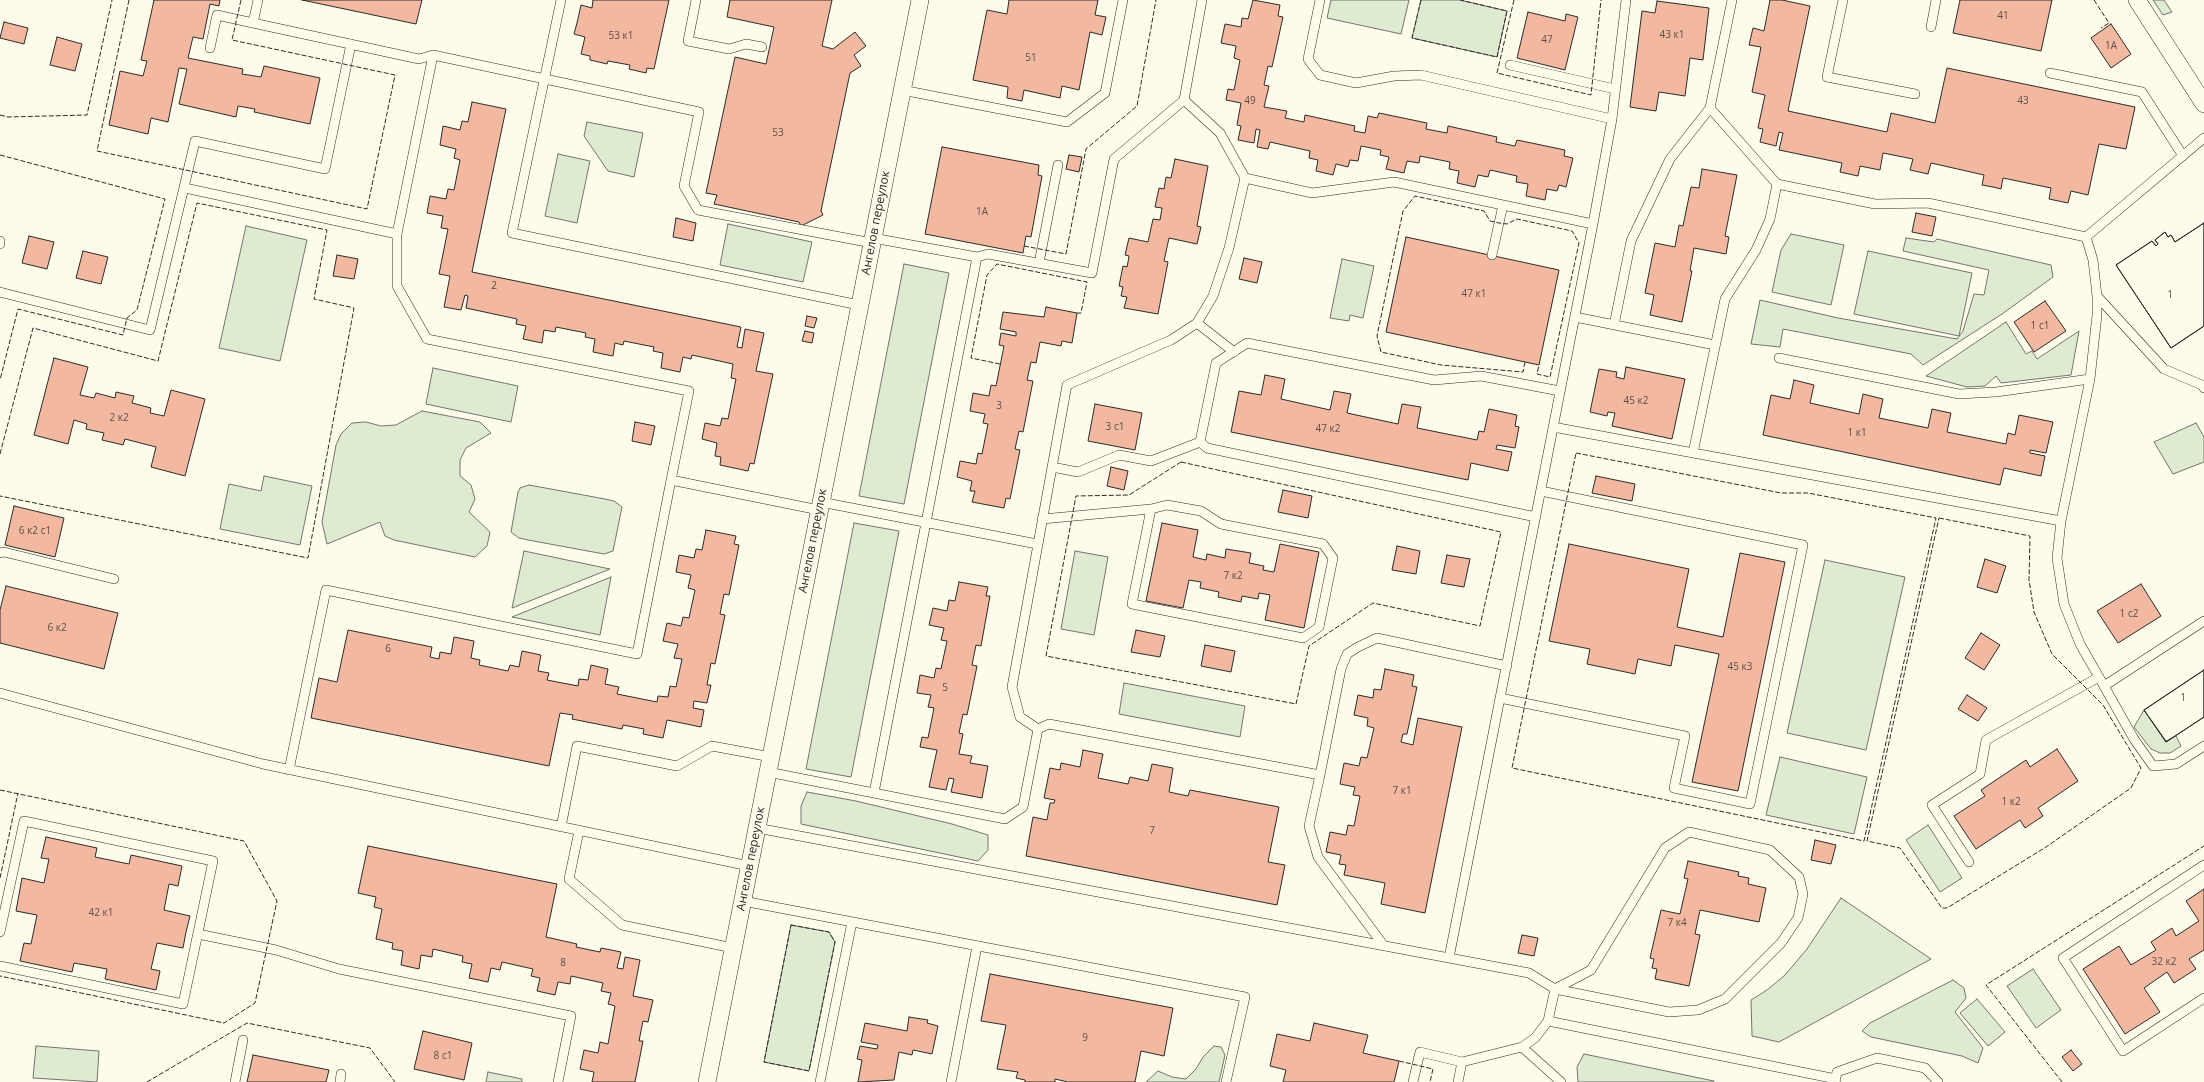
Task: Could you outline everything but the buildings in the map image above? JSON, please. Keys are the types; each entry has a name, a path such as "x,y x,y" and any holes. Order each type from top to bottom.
{"street":[{"name":"Ангелов переулок","path":"707,1082 920,0"},
{"path":"2137,0 2204,104"}],"lane":[{"path":"253,23 258,0"},
{"path":"561,0 512,233 859,305"},
{"path":"696,0 688,41 729,49 746,44 762,47"},
{"path":"902,90 1067,122 1104,92 1123,0"},
{"path":"210,48 217,15 419,59 434,56 699,112 684,186 698,210 872,241 977,257 988,254 1092,273 1114,159 1184,100 1202,0"},
{"path":"1320,0 1308,59 1320,75 1356,83 1394,76 1421,75 1612,119"},
{"path":"1449,958 1593,224 1612,119 1626,0"},
{"path":"1614,325 1630,241 1670,159 1710,108 1732,0"},
{"path":"1843,0 1827,77 1915,94"},
{"path":"1931,27 1936,0"},
{"path":"0,292 150,330 195,141 325,169 351,44"},
{"path":"289,770 326,590 637,654 689,391 426,339 397,286 397,234 434,56"},
{"path":"1510,65 1615,89"},
{"path":"2050,73 2142,92 2183,156"},
{"path":"1038,729 1020,717 1012,687 1067,385 1171,340 1197,323 1213,296 1230,248 1245,178 1220,133 1184,100"},
{"path":"1710,108 1777,184 1875,204 1928,203 2086,237"},
{"path":"2086,237 2204,138"},
{"path":"1039,263 1058,165"},
{"path":"1245,178 1312,193 1394,182 1593,224"},
{"path":"1693,453 1725,299 1756,250 1770,220 1777,184"},
{"path":"185,188 397,234"},
{"path":"1492,255 1503,205"},
{"path":"2086,237 2093,260 2097,296 2090,378 2061,521 2057,558 2064,604 2080,644 2134,739 2154,766 2176,764 2204,746"},
{"path":"874,793 977,257"},
{"path":"2097,296 2164,369 2202,385 2204,388"},
{"path":"1575,317 1715,345"},
{"path":"1197,323 1234,352"},
{"path":"1200,442 1216,363 1247,343 1434,380 1481,376 1560,391"},
{"path":"1779,358 1959,394 1996,392 2090,378"},
{"path":"1553,426 2061,521"},
{"path":"1052,467 1078,472 1119,455 1151,461 1200,442"},
{"path":"1200,442 1207,448 1536,517"},
{"path":"671,480 820,506 926,522 1037,544"},
{"path":"1500,698 1685,736 1674,788 1750,804 1803,545 1541,491"},
{"path":"1042,519 1151,509 1166,505 1201,511 1221,524 1323,544 1333,558 1319,627 1303,638 1132,604 1151,509"},
{"path":"0,553 4,552 114,579"},
{"path":"2104,686 2204,621"},
{"path":"1384,946 1318,857 1310,826 1341,669 1347,654 1377,638 1507,666"},
{"path":"1969,862 1932,805 1980,774 1986,740 2100,677"},
{"path":"0,693 289,770 749,866"},
{"path":"1038,729 1049,724 1320,775"},
{"path":"561,827 577,746 677,766 712,746 769,765 874,793 1005,819 1023,807 1038,729"},
{"path":"0,932 24,821 213,861 183,1004 0,966"},
{"path":"757,828 1529,972 1555,989 1669,1012 1698,1010 1725,999 1781,944 1798,918 1804,894 1799,877 1770,850 1689,832 1665,848 1591,970 1555,989 1548,1021 1535,1038 1522,1047 1462,1062 1420,1052 1413,1082"},
{"path":"579,831 569,879 622,925 733,948"},
{"path":"2204,865 2063,958 2123,1051 2204,998"},
{"path":"743,901 1245,997 1226,1082"},
{"path":"820,1082 852,922"},
{"path":"198,934 276,950 339,968 571,1016 558,1082"},
{"path":"951,1082 977,946"},
{"path":"1548,1021 1836,1080 1837,1072 1877,1058 1925,1068 1938,1082"},
{"path":"235,1082 243,1040"},
{"path":"1522,1047 1561,1082"},
{"path":"1458,1082 1462,1062"}],"green space":[{"path":"1331,0 1409,0 1401,34 1327,18"},
{"path":"1421,0 1460,0 1507,11 1497,57 1412,38"},
{"path":"2153,0 2164,0 2172,12 2163,15"},
{"path":"587,122 643,133 634,177 608,171 584,136"},
{"path":"558,154 590,161 577,223 545,216"},
{"path":"728,224 812,242 803,282 720,265"},
{"path":"246,226 307,240 280,361 219,348"},
{"path":"1791,234 1844,245 1831,305 1772,292 1781,250"},
{"path":"1906,238 1934,242 1937,239 2051,265 2053,277 2002,314 1923,365 1911,354 1783,329 1780,347 1751,344 1760,300 1838,318 1957,339 1963,331 1974,294 1984,295 1989,270 1903,251"},
{"path":"1868,251 1972,273 1959,336 1854,314"},
{"path":"1342,259 1374,266 1363,318 1350,315 1349,321 1330,318"},
{"path":"904,264 949,273 904,504 859,496"},
{"path":"2006,322 2026,354 2032,351 2037,359 2079,331 2071,375 2001,383 1996,376 1985,386 1967,387 1926,376"},
{"path":"433,368 518,386 511,422 426,404"},
{"path":"422,411 480,422 491,433 466,448 460,460 460,476 471,485 475,499 469,512 490,532 487,546 475,557 394,540 385,536 380,522 327,544 322,522 336,445 341,434 352,423 366,422 381,426 396,425"},
{"path":"2196,423 2204,437 2204,462 2173,474 2154,442"},
{"path":"264,476 312,486 300,545 220,529 229,484 261,491"},
{"path":"529,485 614,501 622,507 613,551 604,554 528,540 519,538 511,532 518,492 520,488"},
{"path":"854,523 899,531 851,777 806,769"},
{"path":"524,551 610,569 512,608"},
{"path":"1075,551 1108,557 1094,635 1061,629"},
{"path":"1825,560 1905,577 1866,750 1787,733"},
{"path":"611,577 600,635 512,617"},
{"path":"1124,683 1245,706 1240,737 1119,714"},
{"path":"2144,710 2166,741 2176,736 2181,746 2170,753 2160,753 2151,749 2134,727"},
{"path":"1780,757 1867,777 1854,834 1766,815"},
{"path":"807,792 856,801 952,824 988,835 988,850 978,861 801,824 801,806"},
{"path":"1928,825 1962,878 1940,892 1906,840"},
{"path":"1841,898 1931,959 1779,1042 1752,1036 1751,1000 1767,990 1785,975 1807,949"},
{"path":"791,925 829,932 835,942 809,1071 764,1062"},
{"path":"2033,969 2061,1010 2036,1028 2007,986"},
{"path":"1953,980 1964,988 1966,998 1955,1012 1983,1048 1978,1063 1962,1056 1871,1037 1862,1031 1870,1023"},
{"path":"1977,999 2005,1032 1988,1046 1960,1013"},
{"path":"36,1046 99,1051 97,1082 33,1078"},
{"path":"1214,1046 1221,1047 1225,1055 1219,1082 1146,1082 1158,1071 1172,1077 1186,1079 1196,1069 1203,1057"},
{"path":"1584,1054 1714,1082 1578,1082 1577,1067"},
{"path":"488,1072 522,1079 522,1082 486,1082"}],"fence":[{"path":"0,115 8,117 87,115 112,0"},
{"path":"129,0 97,151 367,209 395,75 232,40 241,0"},
{"path":"1024,246 1066,254 1086,149 1137,106 1156,0"},
{"path":"1421,0 1412,38 1497,57 1507,11 1460,0"},
{"path":"1514,0 1497,73 1591,95 1601,0"},
{"path":"2094,0 2109,23 2101,28"},
{"path":"0,155 165,199 137,310 127,318 123,335 18,309 0,380"},
{"path":"1525,362 1523,372 1441,365 1381,352 1377,336 1403,211 1415,196 1484,211 1490,221 1507,224 1517,219 1572,231 1579,243 1550,377 1537,374 1539,365"},
{"path":"0,454 33,328 158,361 197,203 327,230 314,299 354,308 308,558 0,496"},
{"path":"1000,364 971,358 987,275 997,264 1087,282 1081,313 1077,313"},
{"path":"1576,453 1781,493 1808,493 1936,518 1864,841 1512,768 1576,453"},
{"path":"1181,462 1501,532 1480,626 1373,603 1309,646 1296,704 1046,656 1076,496 1129,495 1181,462"},
{"path":"1939,518 2030,536 2029,580 2034,612 2052,654 2103,705 2141,768 2131,788 2046,847 1947,908 1942,908 1900,848 1867,841 1939,518"},
{"path":"0,790 244,841 277,901 255,1003 224,1023 0,976"},
{"path":"0,878 18,793"},
{"path":"2062,1082 1986,985 2204,846"},
{"path":"791,925 829,932 835,942 809,1071 764,1062 791,925"},
{"path":"147,1082 247,1023 370,1048 395,1082"},
{"path":"1399,1061 1433,1069 1430,1082"}]}
